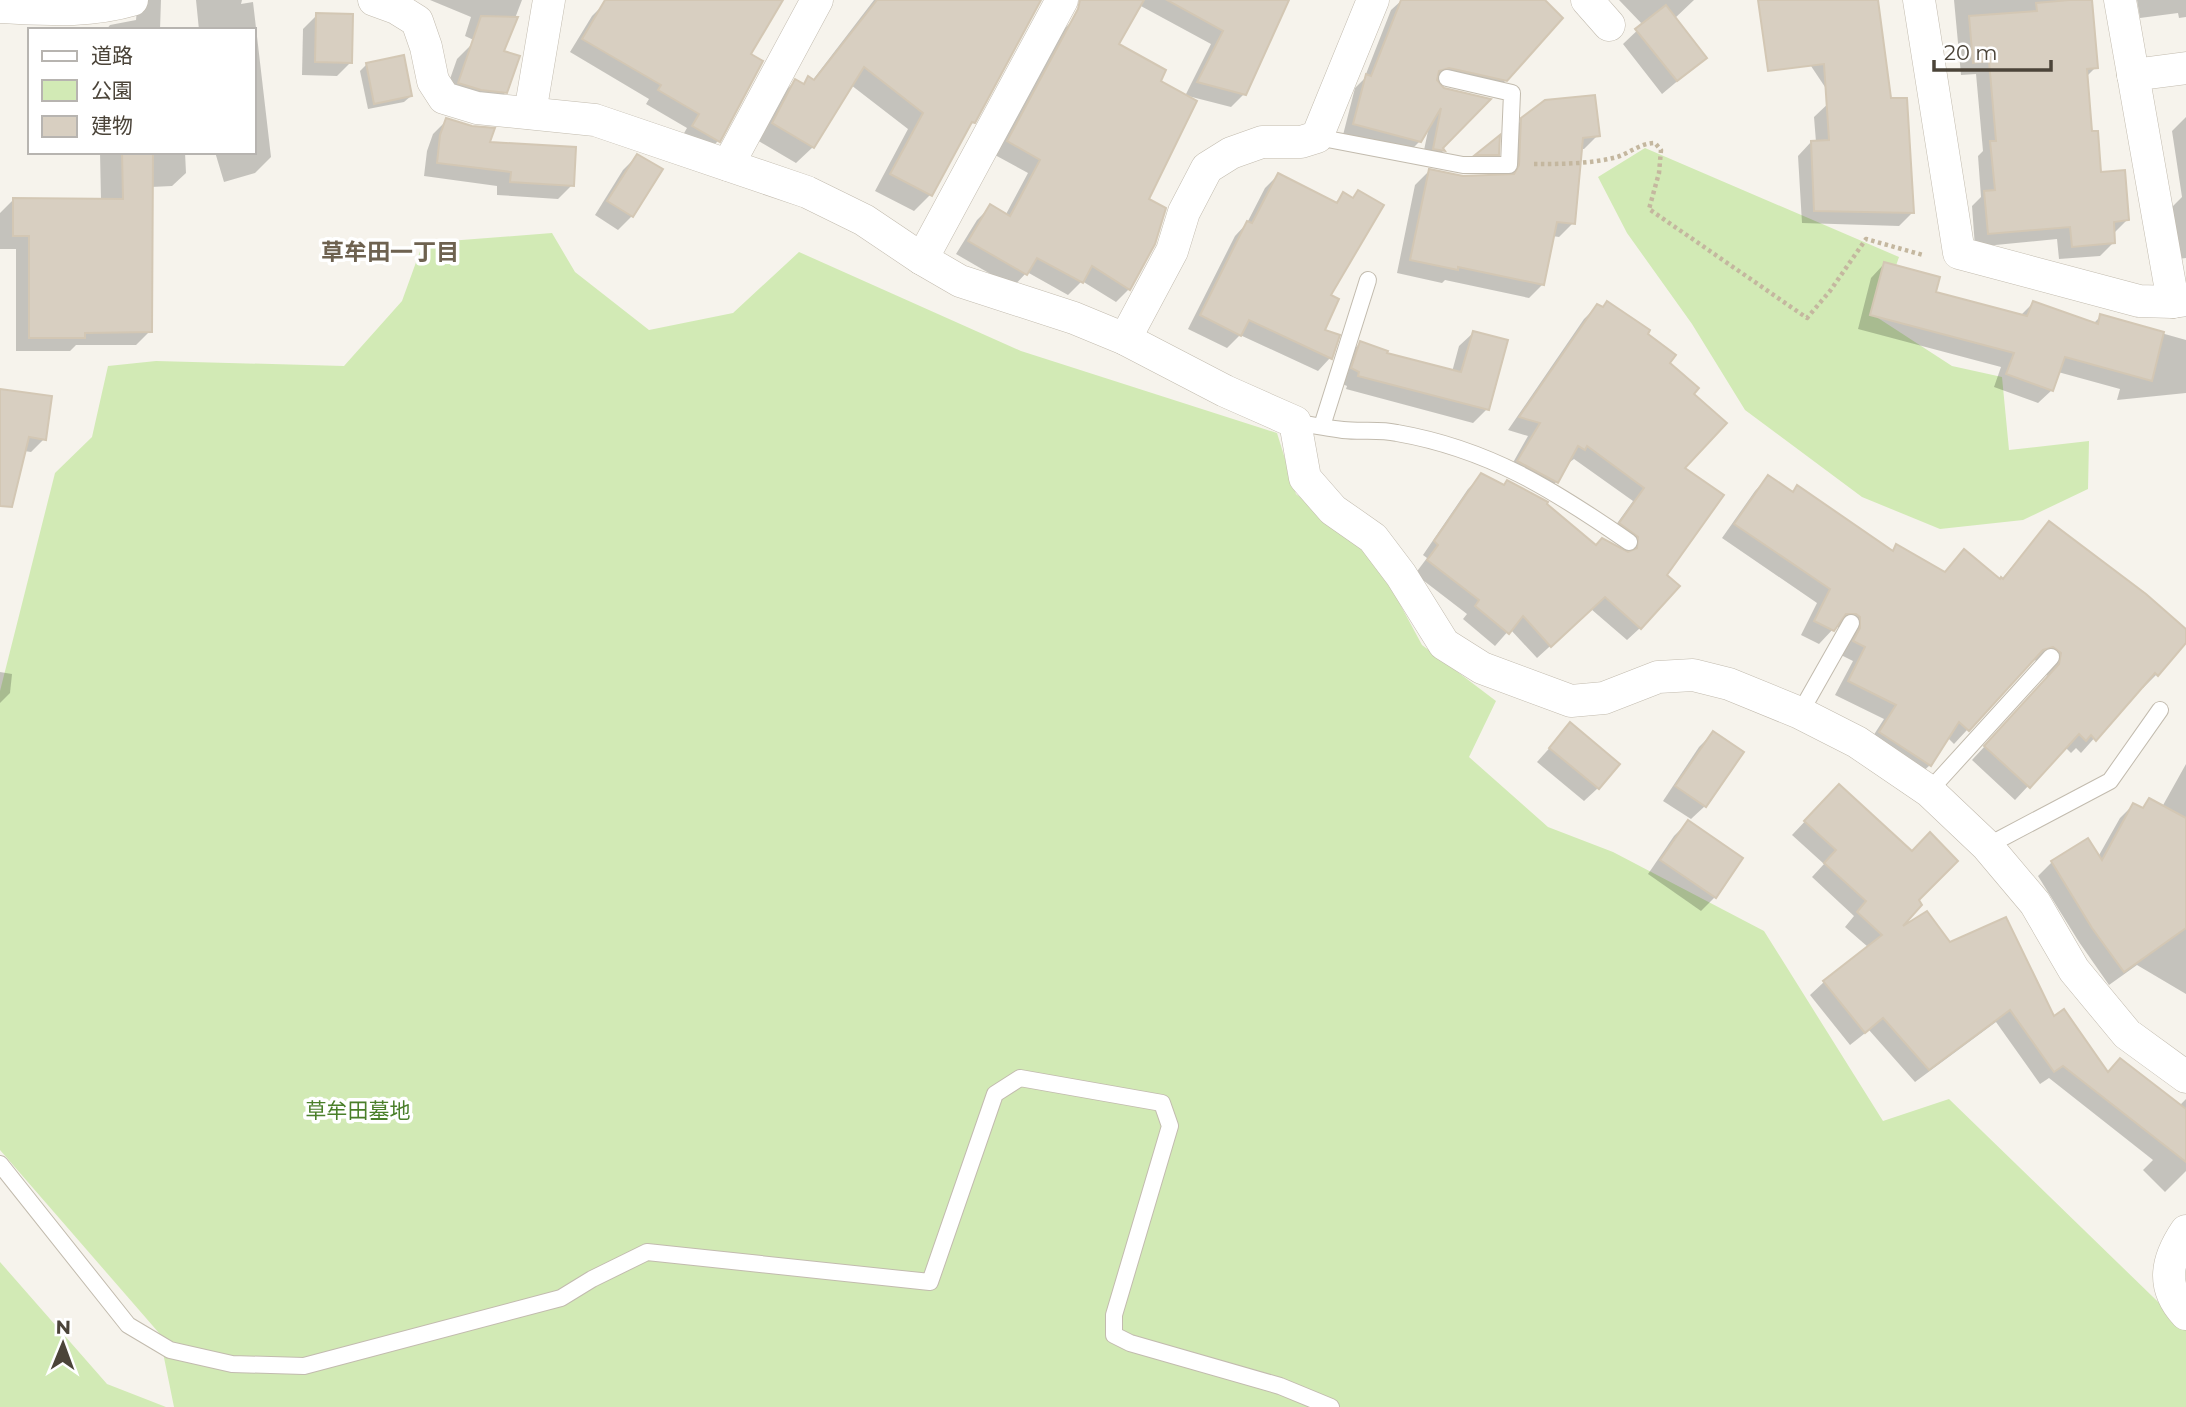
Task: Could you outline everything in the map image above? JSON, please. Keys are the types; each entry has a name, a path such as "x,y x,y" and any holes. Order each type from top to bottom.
{"street":[{"path":"0,7 68,11 99,8 132,0"},
{"path":"374,0 396,8 417,21 433,81 444,98 477,108 595,120 807,192 864,220 960,281 1074,318 1125,340 1225,391 1308,424 1305,478 1333,510 1373,538 1401,575 1444,644 1482,668 1571,701 1604,698 1658,677 1693,675 1729,684 1800,713 1857,742 1929,791 1987,846 2035,903 2074,970 2127,1034 2183,1068"},
{"path":"530,113 549,0"},
{"path":"728,165 817,0"},
{"path":"922,259 1062,0"},
{"path":"1125,340 1172,251 1184,212 1207,168 1231,153 1262,142 1301,142 1317,137 1373,0"},
{"path":"1587,0 1609,25"},
{"path":"1919,0 1959,253 2140,301 2179,301 2120,0"},
{"path":"2133,75 2186,68"},
{"path":"2186,1231 2169,1262 2169,1279 2174,1296 2186,1314"}],"lane":[{"path":"1317,137 1463,165 1509,165 1512,93 1447,78"},
{"path":"1368,280 1308,424 1344,430 1395,432 1448,444 1498,462 1566,498 1629,542"},
{"path":"1800,713 1850,623"},
{"path":"1929,791 2051,657"},
{"path":"1987,846 2110,781 2160,710"},
{"path":"0,1164 128,1325 170,1350 232,1364 304,1366 561,1298 592,1279 647,1252 930,1282 995,1094 1020,1078 1162,1103 1170,1126 1114,1315 1114,1335 1130,1343 1280,1386 1331,1407"}],"path":[{"path":"1509,165 1569,164 1615,158 1647,143 1655,143 1661,150 1659,173 1649,209 1807,318 1830,291 1866,239 1944,260 1959,253"}],"green space":[{"path":"1645,148 1899,257 1878,318 1952,366 2002,377 2009,450 2089,441 2088,489 2023,520 1940,529 1862,497 1745,410 1692,324 1627,233 1598,177"},
{"name":"草牟田墓地","path":"552,233 575,272 649,330 733,313 799,252 1021,351 1277,433 1296,494 1343,531 1380,567 1422,645 1496,701 1469,757 1548,827 1613,852 1764,931 1883,1121 1949,1099 2186,1329 2186,1407 174,1407 159,1333 0,1150 0,691 55,473 92,437 108,366 156,361 344,366 402,301 423,243"},
{"path":"0,1262 107,1384 166,1407 0,1407"}],"building":[{"path":"605,0 783,0 751,54 763,61 720,142 692,126 699,114 658,90 661,85 582,39"},
{"path":"877,0 1041,0 975,123 972,122 932,196 890,174 923,113 864,67 814,148 772,123 795,79 804,84 808,76 814,80"},
{"path":"1080,0 1144,0 1119,44 1166,70 1161,81 1197,101 1149,199 1166,208 1155,244 1130,290 1092,266 1083,283 1037,258 1027,275 968,241 990,204 1010,216 1040,160 1007,141 1078,9"},
{"path":"1167,0 1289,0 1246,95 1197,82 1223,31"},
{"path":"1401,0 1545,0 1563,18 1507,81 1449,68 1439,71 1437,80 1444,88 1491,99 1443,148 1445,151 1433,149 1441,108 1421,142 1353,124 1366,74 1371,76"},
{"path":"1758,0 1878,0 1891,98 1907,98 1914,213 1814,211 1811,141 1829,140 1824,64 1768,71"},
{"path":"2092,0 2098,68 2087,69 2092,131 2098,131 2101,172 2125,170 2129,220 2114,222 2115,243 2072,247 2070,227 1988,234 1984,191 1995,190 1990,141 1996,141 1989,61 1973,63 1969,16 2037,11 2036,3"},
{"path":"1666,5 1707,58 1677,81 1635,29"},
{"path":"316,13 353,14 352,63 315,62"},
{"path":"481,16 518,17 504,51 520,56 507,93 481,90 458,83"},
{"path":"404,55 412,96 374,104 366,63"},
{"path":"1595,95 1600,136 1583,138 1575,224 1557,222 1544,285 1410,260 1429,169 1463,176 1514,174 1519,165 1521,118 1545,100"},
{"path":"446,118 472,126 495,128 490,142 576,147 574,186 510,182 511,172 437,163 440,135"},
{"path":"1500,135 1499,155 1475,155"},
{"path":"122,154 153,154 152,332 85,333 85,338 29,338 29,236 13,236 13,198 123,199"},
{"path":"637,154 663,169 633,217 607,201"},
{"path":"1278,173 1337,203 1343,192 1353,198 1358,190 1384,205 1331,295 1339,299 1325,330 1340,335 1332,359 1249,320 1241,336 1200,315 1247,221 1252,223"},
{"path":"1884,262 1940,277 1936,292 2027,316 2033,301 2098,324 2100,314 2164,332 2152,381 2065,357 2053,391 2006,374 2014,353 1870,315"},
{"path":"1607,301 1650,330 1648,334 1676,355 1670,363 1699,388 1694,394 1727,423 1685,468 1724,495 1667,575 1680,586 1641,629 1605,597 1551,647 1523,616 1509,634 1475,606 1479,600 1427,560 1438,545 1434,541 1481,473 1504,485 1507,480 1548,502 1547,504 1596,545 1602,538 1628,552 1637,548 1638,537 1619,523 1644,488 1587,446 1585,450 1578,446 1558,483 1517,461 1540,423 1519,417 1597,304 1603,307"},
{"path":"1473,331 1508,340 1489,410 1358,376 1359,372 1351,368 1360,341 1388,351 1387,353 1461,372"},
{"path":"0,389 52,396 46,440 29,437 12,507 0,506"},
{"path":"1768,475 1793,492 1797,485 1893,551 1896,544 1945,572 1964,549 2003,579 2049,521 2146,594 2186,629 2186,643 2158,676 2155,673 2096,741 2091,735 2086,741 2079,734 2030,788 1984,746 2059,664 2061,653 2053,647 2043,650 1969,731 1959,722 1931,766 1879,732 1896,705 1848,681 1865,647 1853,641 1860,628 1860,617 1846,614 1834,631 1814,621 1830,589 1734,524"},
{"path":"1570,722 1620,764 1599,789 1549,748"},
{"path":"1713,731 1744,752 1706,807 1675,786"},
{"path":"1839,784 1912,851 1930,832 1958,861 1919,900 1922,905 1903,926 1927,911 1950,942 2006,917 2054,1016 2064,1009 2108,1072 2120,1058 2186,1109 2186,1162 2063,1066 2054,1072 2010,1010 1929,1070 1883,1018 1865,1033 1823,981 1882,935 1857,912 1866,901 1824,863 1836,850 1804,821"},
{"path":"2149,798 2186,818 2186,928 2124,972 2092,928 2051,861 2088,838 2102,860 2133,803 2143,808"},
{"path":"1688,820 1743,858 1716,898 1660,860"}],"district":[{"name":"草牟田一丁目","path":"390,252"}]}
